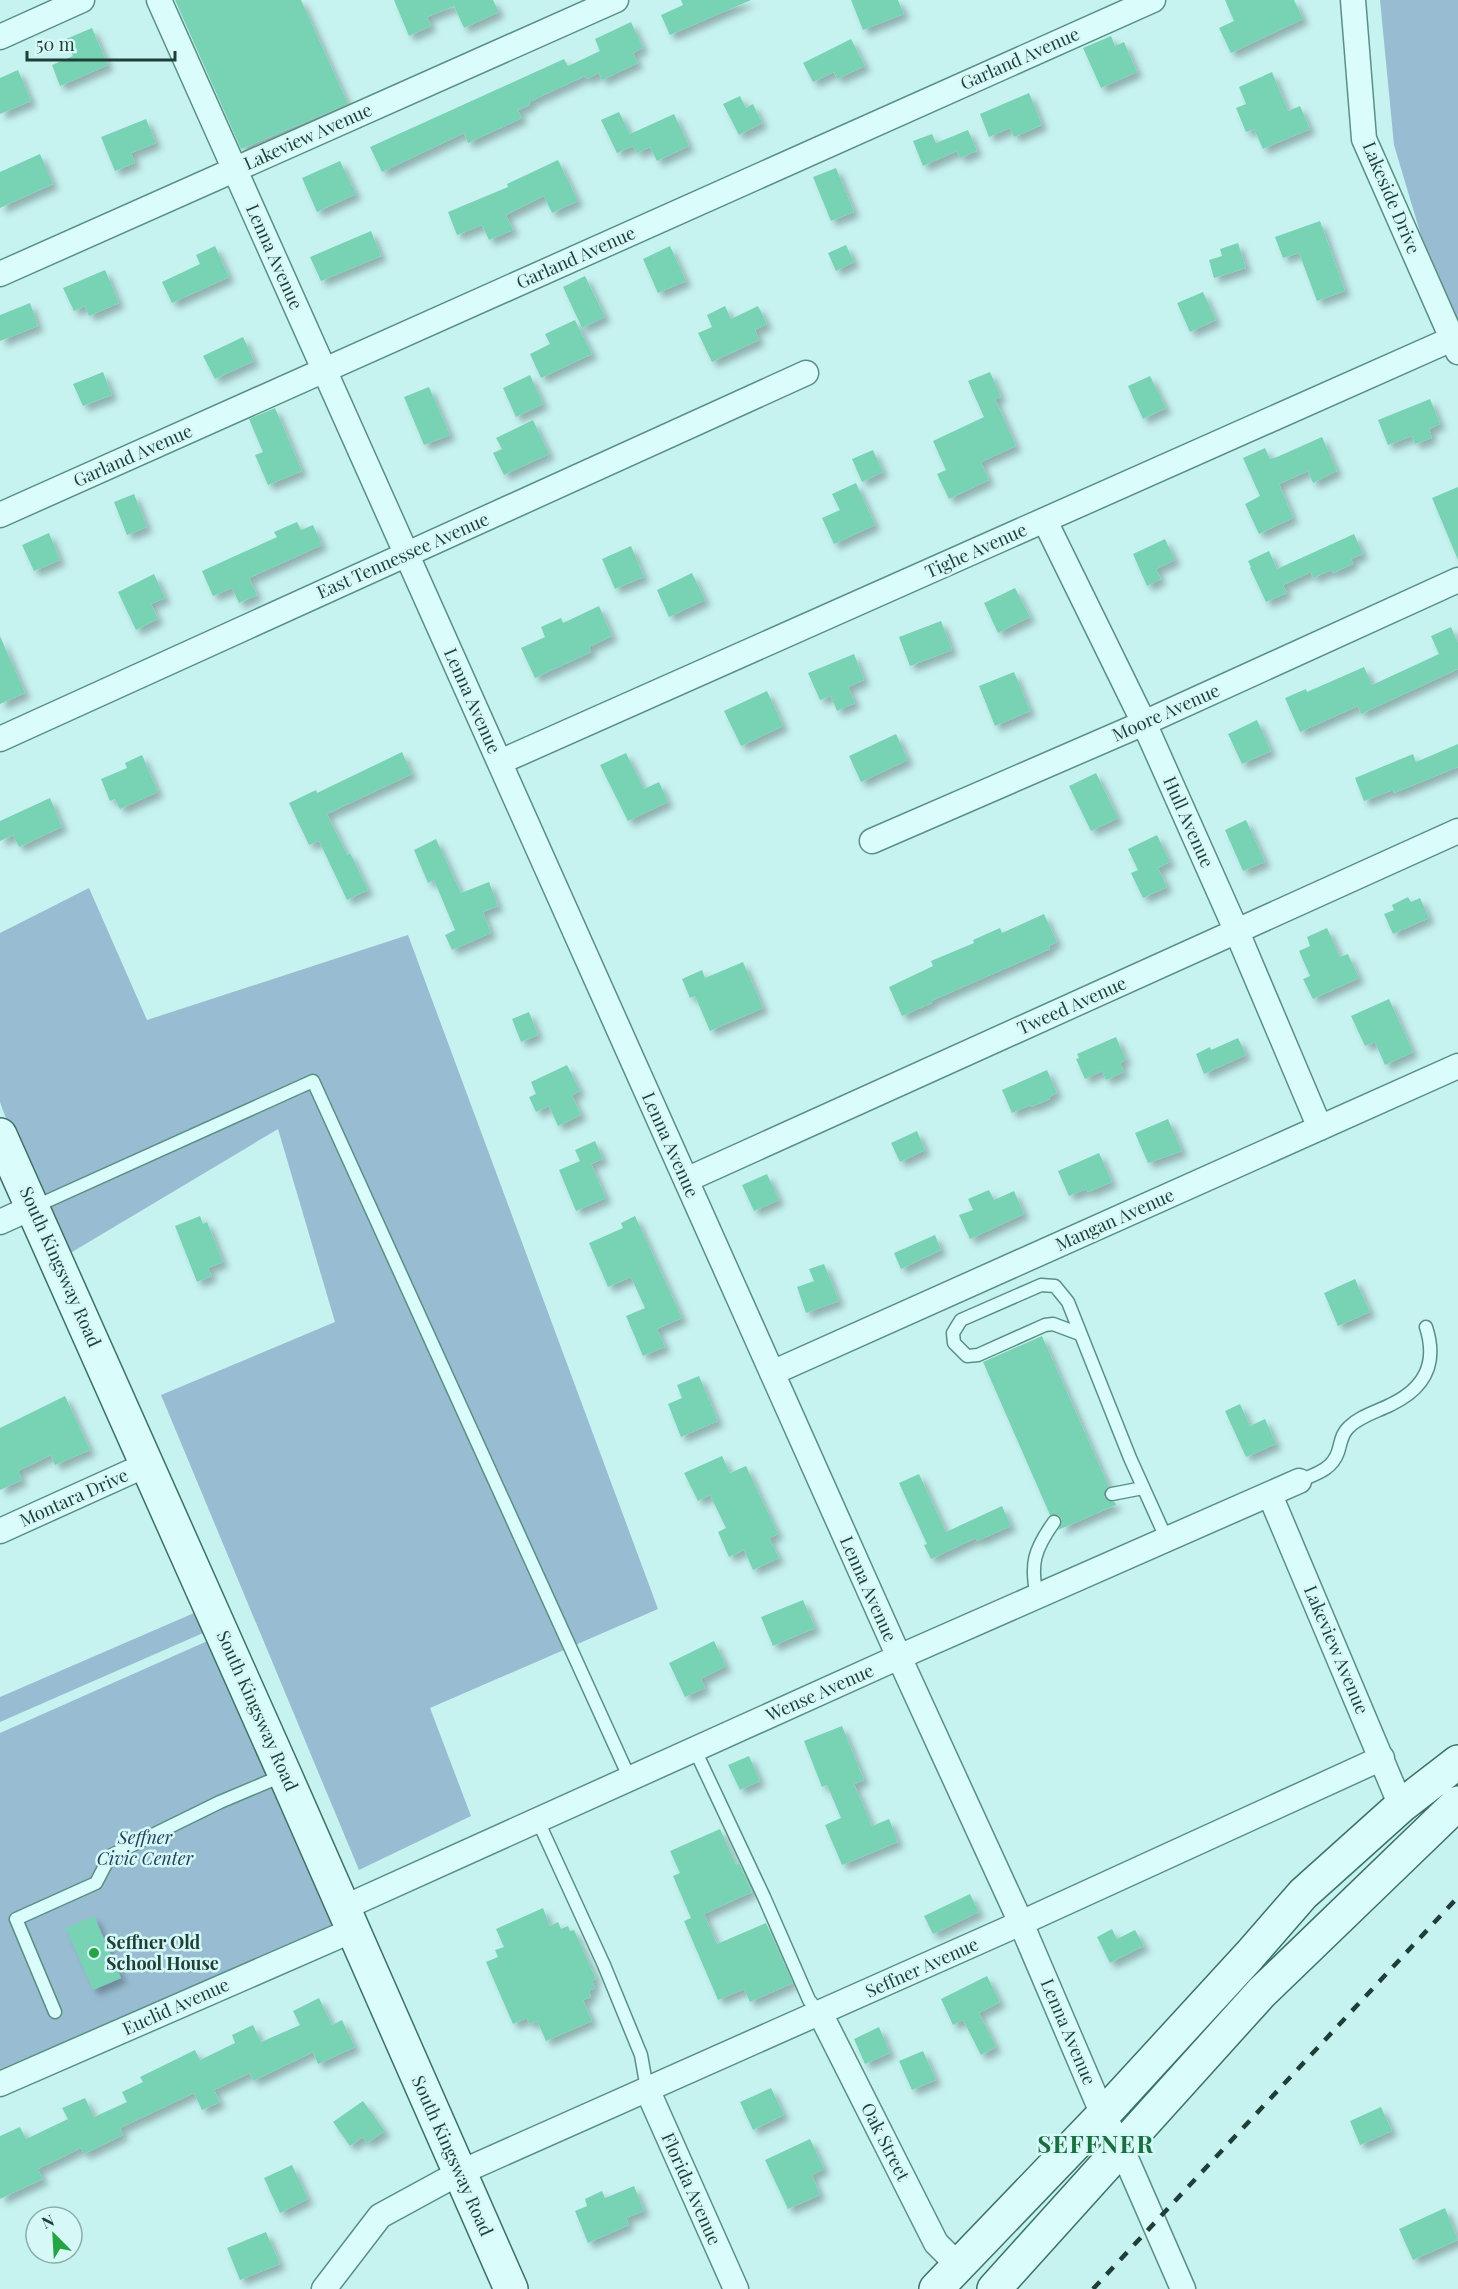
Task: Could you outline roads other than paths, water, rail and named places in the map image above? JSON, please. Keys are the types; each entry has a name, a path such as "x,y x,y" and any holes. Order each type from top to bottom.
{"main road":[{"name":"South Kingsway Road","path":"0,1135 148,1464 511,2289"},
{"path":"936,2289 1103,2115 1250,1956 1303,1894 1401,1806 1458,1762"},
{"path":"994,2289 1262,1994 1458,1803"}],"street":[{"path":"0,38 82,0"},
{"name":"Lenna Avenue","path":"159,0 899,1657 1021,1923 1103,2115 1121,2148 1183,2289"},
{"name":"Lakeview Avenue","path":"0,274 616,0"},
{"name":"Garland Avenue","path":"0,515 1153,0"},
{"name":"Lakeside Drive","path":"1353,0 1364,139 1455,345"},
{"name":"Tighe Avenue","path":"500,762 1045,521 1455,345"},
{"name":"East Tennessee Avenue","path":"0,739 806,374"},
{"name":"Hull Avenue","path":"1045,521 1144,723 1237,932 1320,1128"},
{"name":"Moore Avenue","path":"872,841 1144,723 1458,580"},
{"name":"Tweed Avenue","path":"686,1180 1458,831"},
{"name":"Mangan Avenue","path":"772,1372 1458,1066"},
{"path":"0,1222 33,1207"},
{"name":"Montara Drive","path":"0,1531 148,1464"},
{"name":"Wense Avenue","path":"348,1919 538,1821 899,1657 1299,1481"},
{"name":"Lakeview Avenue","path":"1270,1495 1401,1806"},
{"name":"Seffner Avenue","path":"324,2289 380,2216 459,2173 1021,1923 1382,1758"},
{"name":"Euclid Avenue","path":"0,2084 348,1919"},
{"name":"Oak Street","path":"820,2013 936,2243 958,2265"},
{"name":"Florida Avenue","path":"646,2089 736,2289"}],"lane":[{"path":"33,1207 313,1081 630,1779"},
{"path":"1080,1334 1053,1324 1045,1325 978,1355 967,1356 954,1343 953,1333 962,1320 1016,1294 1041,1285 1055,1286 1068,1302 1143,1488 1167,1540"},
{"path":"1299,1481 1326,1469 1334,1462 1341,1437 1348,1427 1401,1399 1420,1384 1428,1371 1431,1359 1431,1342 1426,1327"},
{"path":"1112,1494 1143,1488"},
{"path":"1037,1597 1033,1577 1034,1558 1042,1539 1054,1522"},
{"path":"694,1750 764,1897 809,2000 820,2013"},
{"path":"55,2012 16,1919 96,1883 110,1856 220,1802 285,1775"},
{"path":"538,1821 604,1965 641,2055 646,2089"}],"railway":[{"path":"1093,2289 1458,1897"}],"place":[{"name":"Seffner Old School House","path":"94,1953"}],"district":[{"name":"SEFFNER","path":"1096,2145"}],"park label":[{"name":"Seffner Civic Center","path":"145,1848"}]}
